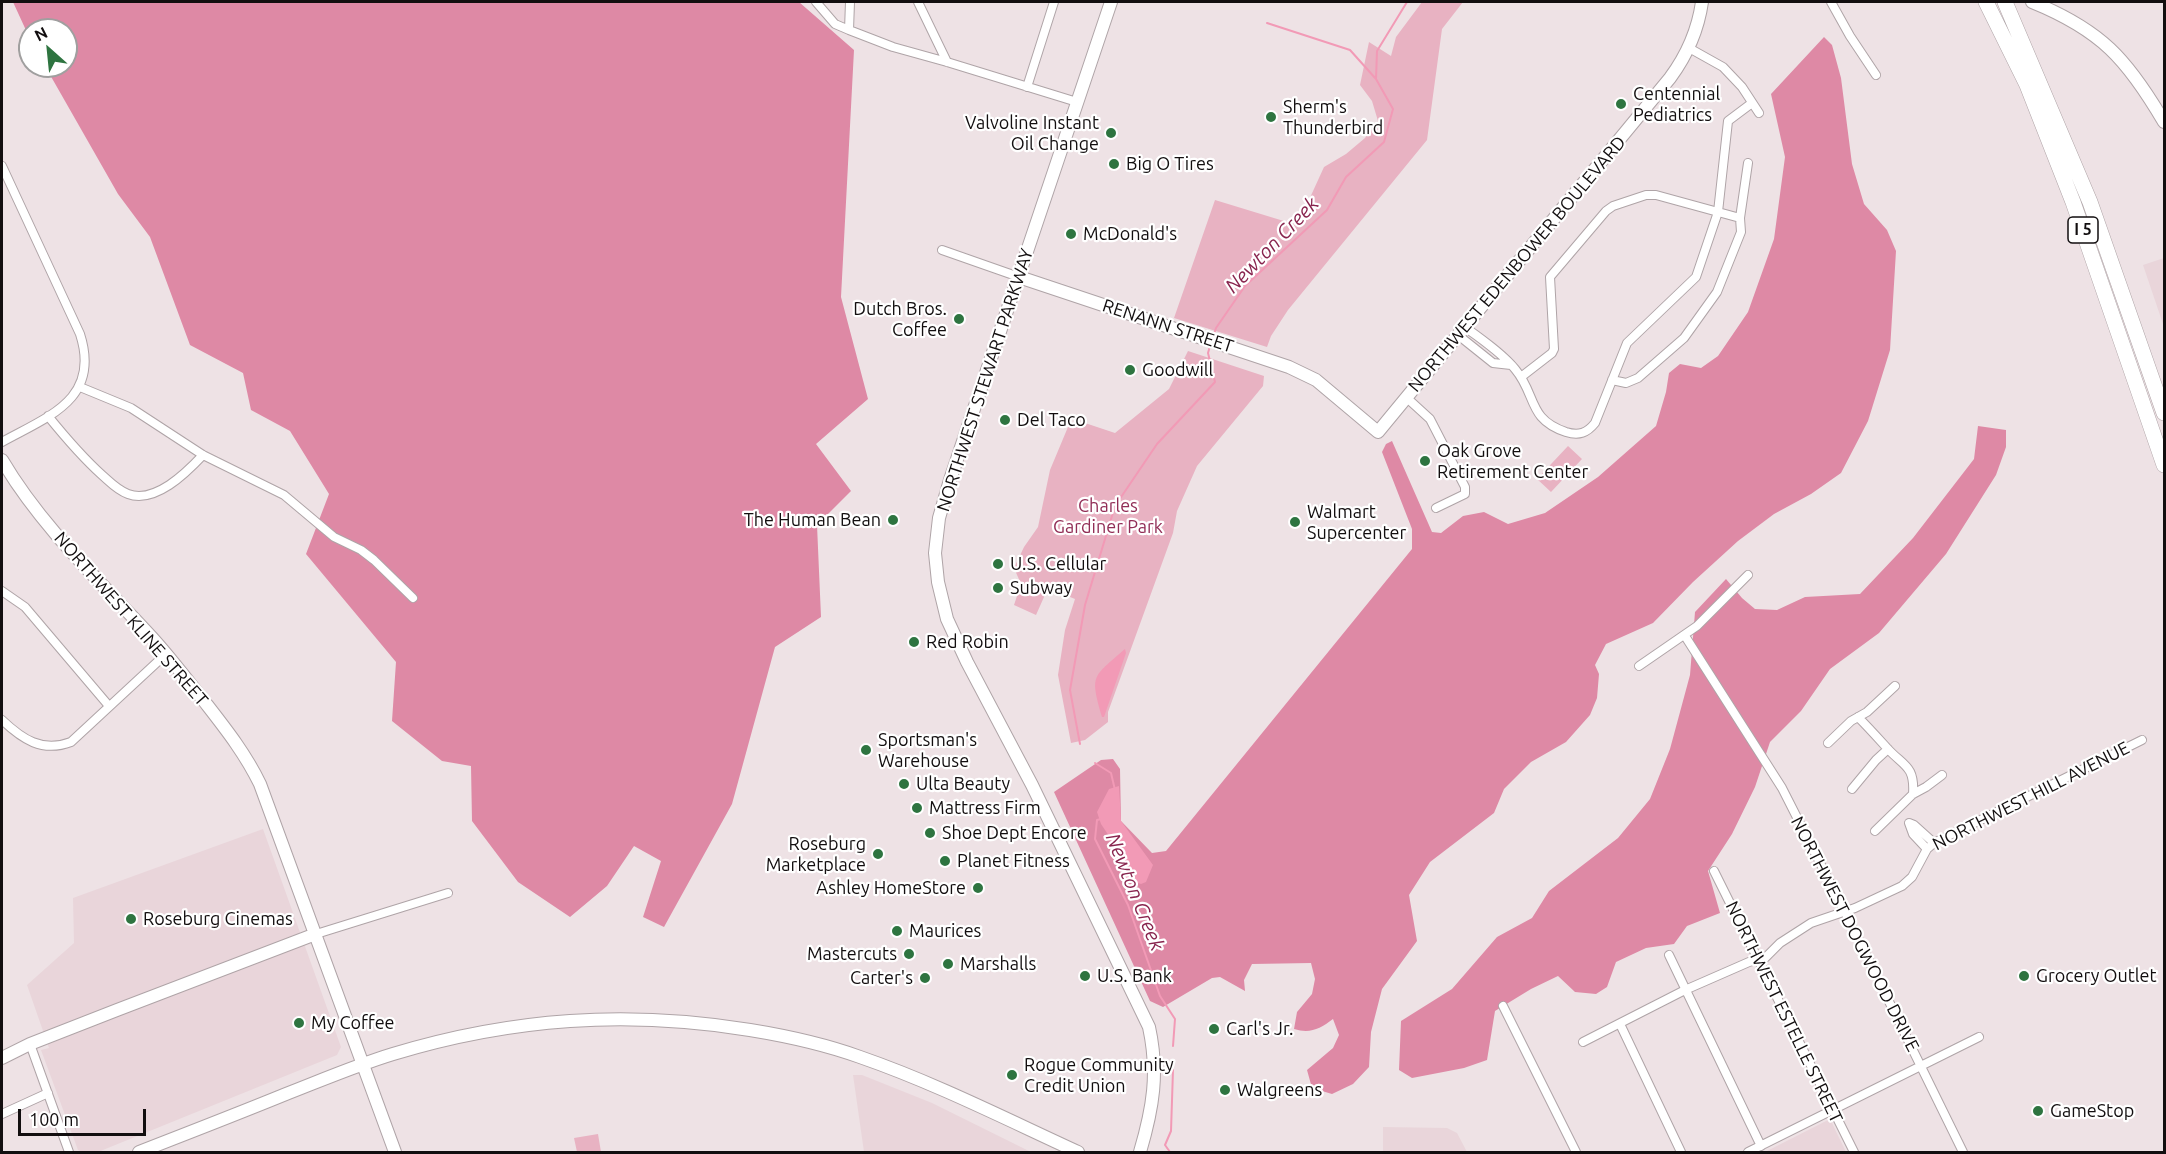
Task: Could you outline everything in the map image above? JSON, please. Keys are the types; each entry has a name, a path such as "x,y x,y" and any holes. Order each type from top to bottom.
{"highway":[{"name":"I 5","path":"1986,2 2027,85 2073,202 2164,465"},
{"name":"I 5","path":"2005,2 2090,202 2164,413"}],"main road":[{"name":"NORTHWEST STEWART PARKWAY","path":"1111,2 948,486 936,535 936,568 947,619 956,639 1032,785 1149,1027 1155,1061 1154,1094 1140,1152"},
{"name":"NORTHWEST EDENBOWER BOULEVARD","path":"1378,432 1669,80 1689,48 1702,2"},
{"path":"2032,2 2077,22 2108,45 2143,86 2164,122"},
{"name":"RENANN STREET","path":"1019,277 1193,333 1289,367 1316,380 1378,432"},
{"name":"NORTHWEST KLINE STREET","path":"2,460 20,490 55,533 166,654 234,740 252,769 260,784 313,935 395,1152"},
{"path":"2,1058 30,1044 313,935"},
{"path":"139,1152 363,1064 447,1039 540,1022 624,1018 703,1023 783,1036 860,1056 945,1090 1078,1152"}],"street":[{"path":"816,2 835,24 893,47 1077,102"},
{"path":"849,30 850,2"},
{"path":"918,2 947,62"},
{"path":"1027,87 1054,2"},
{"path":"1831,2 1875,75"},
{"path":"1689,48 1723,68 1742,87 1759,113"},
{"path":"1462,331 1493,363 1511,365 1521,377 1541,418 1546,423 1563,431 1576,434 1585,433 1595,423 1630,339 1696,277 1718,212 1728,121 1752,103"},
{"path":"1612,380 1626,383 1634,381 1684,338 1718,292 1741,232 1740,218 1748,163"},
{"path":"2,166 80,334 85,358 84,376 80,387 66,405 2,442"},
{"path":"1521,377 1554,349 1550,278 1606,211 1613,206 1652,194 1740,218"},
{"name":"RENANN STREET","path":"942,250 1019,277"},
{"path":"80,387 131,408 203,455 267,485 298,504 334,537 361,550 413,598"},
{"path":"1407,398 1430,419 1465,486 1465,494 1436,508"},
{"path":"48,416 86,461 118,489 134,496 145,495 168,485 184,474 203,455"},
{"path":"1639,666 1685,636 1748,576"},
{"path":"2,591 20,603 32,615 109,706"},
{"name":"NORTHWEST DOGWOOD DRIVE","path":"1685,636 1782,788 1963,1152"},
{"path":"2,720 26,740 40,745 55,747 71,742 166,654"},
{"path":"1828,743 1895,686"},
{"path":"1858,717 1888,749 1910,768 1914,781 1913,794"},
{"name":"NORTHWEST HILL AVENUE","path":"1583,1042 1685,990 1749,962 1765,958 1780,942 1800,929 1845,912 1907,882 1930,846 2142,740"},
{"path":"1852,789 1876,759 1888,749"},
{"path":"1875,831 1913,794 1926,788 1942,775"},
{"path":"1901,806 1903,815 1930,846"},
{"name":"NORTHWEST ESTELLE STREET","path":"1714,871 1854,1152"},
{"path":"313,935 448,893"},
{"path":"1669,955 1761,1146"},
{"path":"1503,1006 1576,1152"},
{"path":"1620,1024 1681,1152"},
{"path":"1748,1152 1979,1037"},
{"path":"30,1044 69,1152"},
{"path":"2,1114 48,1093"}],"shaded area":[{"path":"13,2 799,2 854,50 841,297 868,399 816,444 851,491 817,525 821,617 775,647 732,804 664,927 643,917 661,861 634,846 607,886 570,917 518,882 472,821 471,766 442,761 392,721 396,662 306,554 329,494 290,431 251,410 243,373 190,345 150,237 118,194 52,78 78,78 78,18 20,18"},
{"path":"1824,37 1832,45 1841,78 1852,164 1864,204 1887,230 1896,251 1890,350 1868,421 1841,473 1811,494 1774,514 1738,541 1653,623 1606,644 1595,665 1599,674 1597,698 1590,715 1566,742 1531,762 1504,789 1494,813 1430,862 1409,895 1417,941 1382,989 1371,1032 1369,1067 1353,1084 1332,1094 1312,1088 1307,1070 1333,1048 1339,1035 1333,1019 1315,1030 1294,1029 1297,1012 1312,994 1315,979 1311,963 1252,964 1244,980 1245,991 1220,977 1212,978 1163,1007 1150,1001 1054,792 1101,760 1113,759 1120,769 1121,821 1152,853 1166,851 1412,549 1412,529 1382,452 1386,444 1392,441 1432,532 1441,533 1463,516 1484,512 1508,524 1545,513 1598,477 1656,426 1669,373 1680,364 1701,368 1718,356 1748,312 1774,239 1785,157 1771,94"},
{"path":"2164,258 2164,327 2143,265"},
{"path":"1978,426 2006,430 2006,447 1996,475 1946,554 1879,633 1830,669 1801,711 1770,742 1755,787 1732,834 1708,871 1720,913 1687,926 1674,944 1646,948 1616,962 1607,987 1596,994 1575,992 1558,976 1495,1011 1487,1060 1464,1068 1412,1078 1399,1070 1401,1021 1452,989 1497,937 1532,918 1549,891 1618,838 1650,799 1670,749 1690,675 1695,612 1726,579 1755,609 1777,610 1805,597 1860,594 1913,538 1974,459"},
{"path":"1125,649 1126,653 1104,717 1102,717 1096,692 1097,678 1100,672"},
{"path":"1119,786 1121,821 1153,865 1146,882 1141,884 1124,878 1109,836 1097,812 1109,789"},
{"path":"263,829 341,1047 337,1055 98,1152 78,1150 41,1050 49,1048 27,985 74,943 73,898"},
{"path":"853,1075 862,1075 932,1103 1031,1152 864,1152"},
{"path":"1830,1119 1846,1152 1765,1152"},
{"path":"1383,1127 1447,1128 1457,1133 1467,1152 1383,1152"}],"green space":[{"path":"1422,2 1463,2 1442,29 1427,140 1288,310 1271,336 1267,347 1174,318 1215,200 1298,224 1324,167 1346,154 1365,138 1378,121 1372,101 1360,85 1369,42 1391,56 1396,37"},
{"name":"Charles Gardiner Park","path":"1188,351 1264,376 1263,386 1197,466 1177,511 1173,533 1108,712 1108,722 1085,740 1071,743 1058,675 1065,630 1075,599 1048,588 1036,615 1014,605 1021,584 1014,568 1024,547 1038,527 1050,470 1068,427 1082,422 1115,433 1169,389"},
{"path":"1568,446 1582,459 1551,492 1537,479"},
{"path":"598,1134 601,1152 577,1152 574,1138"}],"waterway":[{"name":"Newton Creek","path":"1213,337 1216,328 1245,286 1327,210 1346,177 1384,142 1393,109 1376,79 1377,51 1407,2"},
{"path":"1267,23 1350,50 1376,79"},
{"name":"Newton Creek","path":"1080,744 1070,690 1085,605 1115,506 1157,444 1215,382 1208,353 1210,346"},
{"name":"Newton Creek","path":"1095,763 1111,773 1115,790"},
{"name":"Newton Creek","path":"1101,819 1097,820 1095,839 1128,905 1160,996 1175,1019 1173,1046"},
{"name":"Newton Creek","path":"1170,1152 1165,1145 1171,1131 1173,1070"}],"place":[{"name":"Centennial Pediatrics","path":"1621,104"},
{"name":"Sherm's Thunderbird","path":"1271,117"},
{"name":"Valvoline Instant Oil Change","path":"1111,133"},
{"name":"Big O Tires","path":"1114,164"},
{"name":"McDonald's","path":"1071,234"},
{"name":"Dutch Bros. Coffee","path":"959,319"},
{"name":"Goodwill","path":"1130,370"},
{"name":"Del Taco","path":"1005,420"},
{"name":"Oak Grove Retirement Center","path":"1425,461"},
{"name":"The Human Bean","path":"893,520"},
{"name":"Walmart Supercenter","path":"1295,522"},
{"name":"U.S. Cellular","path":"998,564"},
{"name":"Subway","path":"998,588"},
{"name":"Red Robin","path":"914,642"},
{"name":"Sportsman's Warehouse","path":"866,750"},
{"name":"Ulta Beauty","path":"904,784"},
{"name":"Mattress Firm","path":"917,808"},
{"name":"Shoe Dept Encore","path":"930,833"},
{"name":"Roseburg Marketplace","path":"878,854"},
{"name":"Planet Fitness","path":"945,861"},
{"name":"Ashley HomeStore","path":"978,888"},
{"name":"Roseburg Cinemas","path":"131,919"},
{"name":"Maurices","path":"897,931"},
{"name":"Mastercuts","path":"909,954"},
{"name":"Marshalls","path":"948,964"},
{"name":"U.S. Bank","path":"1085,976"},
{"name":"Grocery Outlet","path":"2024,976"},
{"name":"Carter's","path":"925,978"},
{"name":"My Coffee","path":"299,1023"},
{"name":"Carl's Jr.","path":"1214,1029"},
{"name":"Rogue Community Credit Union","path":"1012,1075"},
{"name":"Walgreens","path":"1225,1090"},
{"name":"GameStop","path":"2038,1111"}]}
